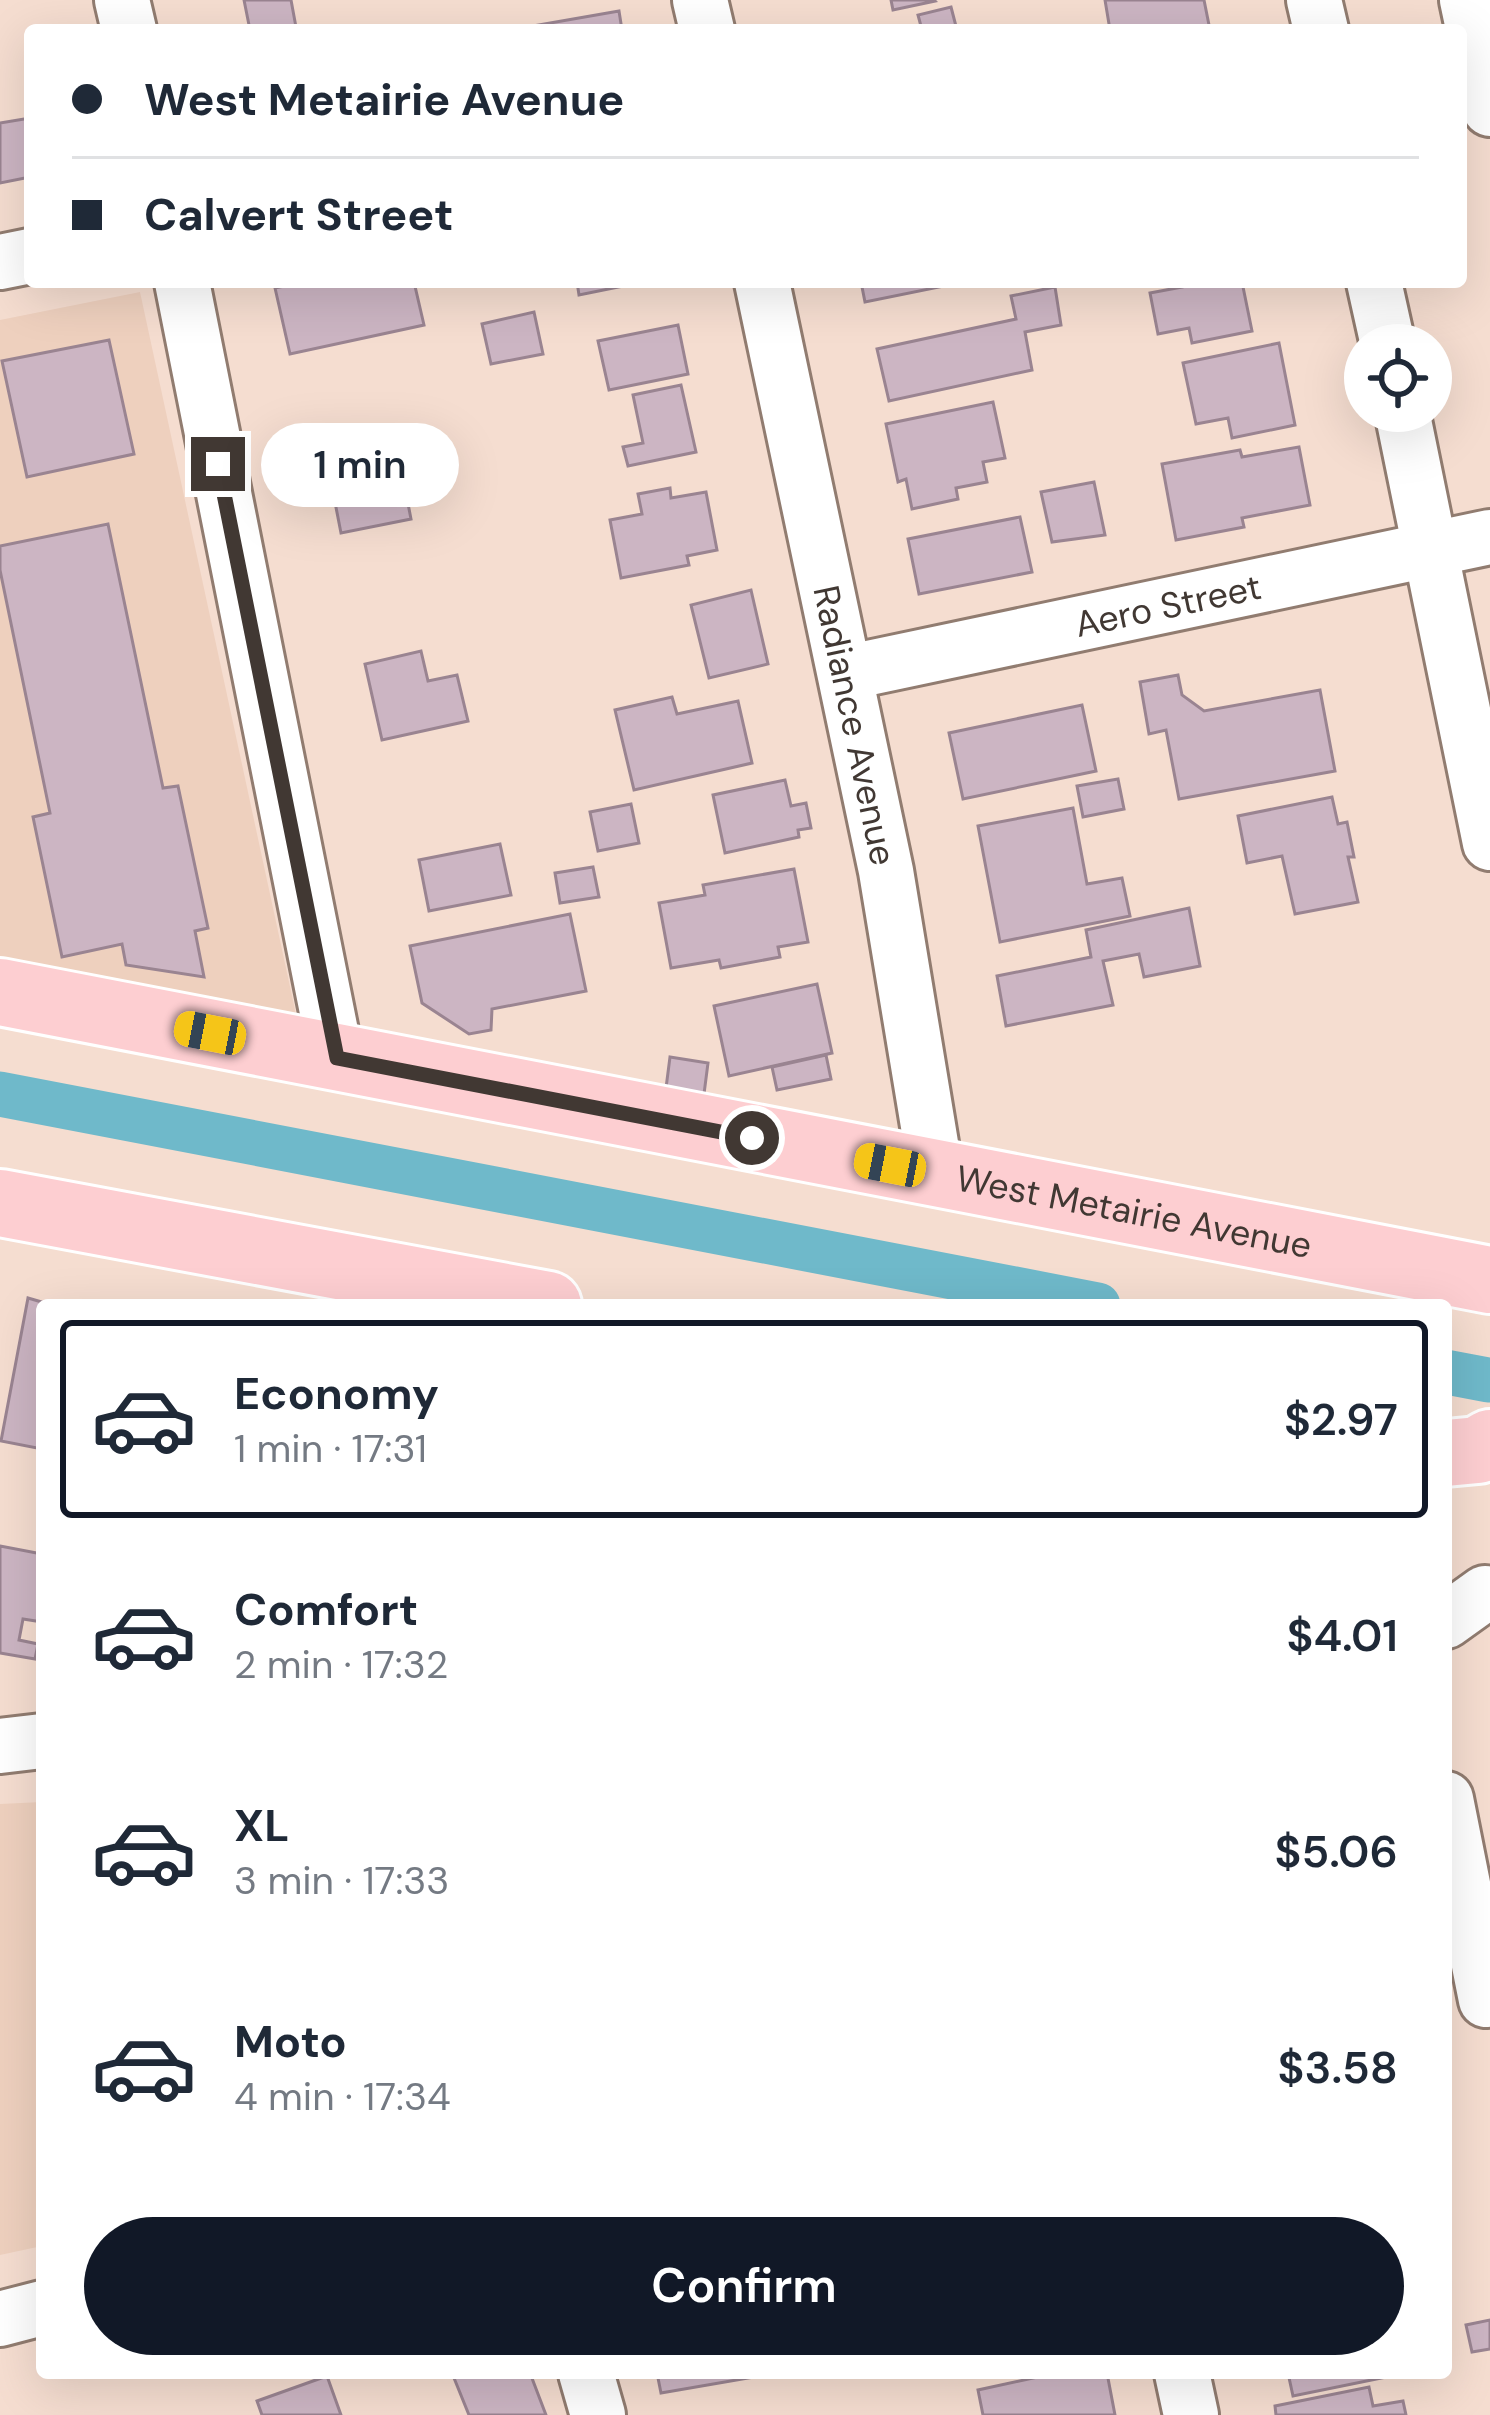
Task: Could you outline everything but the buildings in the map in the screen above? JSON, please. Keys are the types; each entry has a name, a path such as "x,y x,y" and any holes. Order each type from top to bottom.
{"main road":[{"name":"West Metairie Avenue","path":"0,992 1481,1282"},
{"path":"0,1203 516,1299"},
{"path":"1452,1452 1478,1450 1490,1443"},
{"path":"1452,1473 1490,1480"}],"street":[{"path":"1467,0 1490,109"},
{"path":"183,288 337,1058"},
{"name":"Radiance Avenue","path":"763,288 886,871 936,1174"},
{"path":"1376,288 1384,324"},
{"path":"1407,432 1490,843"},
{"name":"Aero Street","path":"845,673 1490,537"},
{"path":"0,1746 36,1742"},
{"path":"1452,1839 1475,1992"},
{"path":"0,2319 36,2310"},
{"path":"588,2379 598,2415"},
{"path":"1183,2379 1191,2415"}],"shaded area":[{"path":"140,292 297,1019 0,965 0,320"},
{"path":"36,1802 36,2247 0,2255 0,1804"}],"waterway":[{"path":"0,1094 1067,1299"},
{"path":"1452,1373 1488,1380"}],"route":[{"path":"218,464 337,1058 752,1138"}]}
